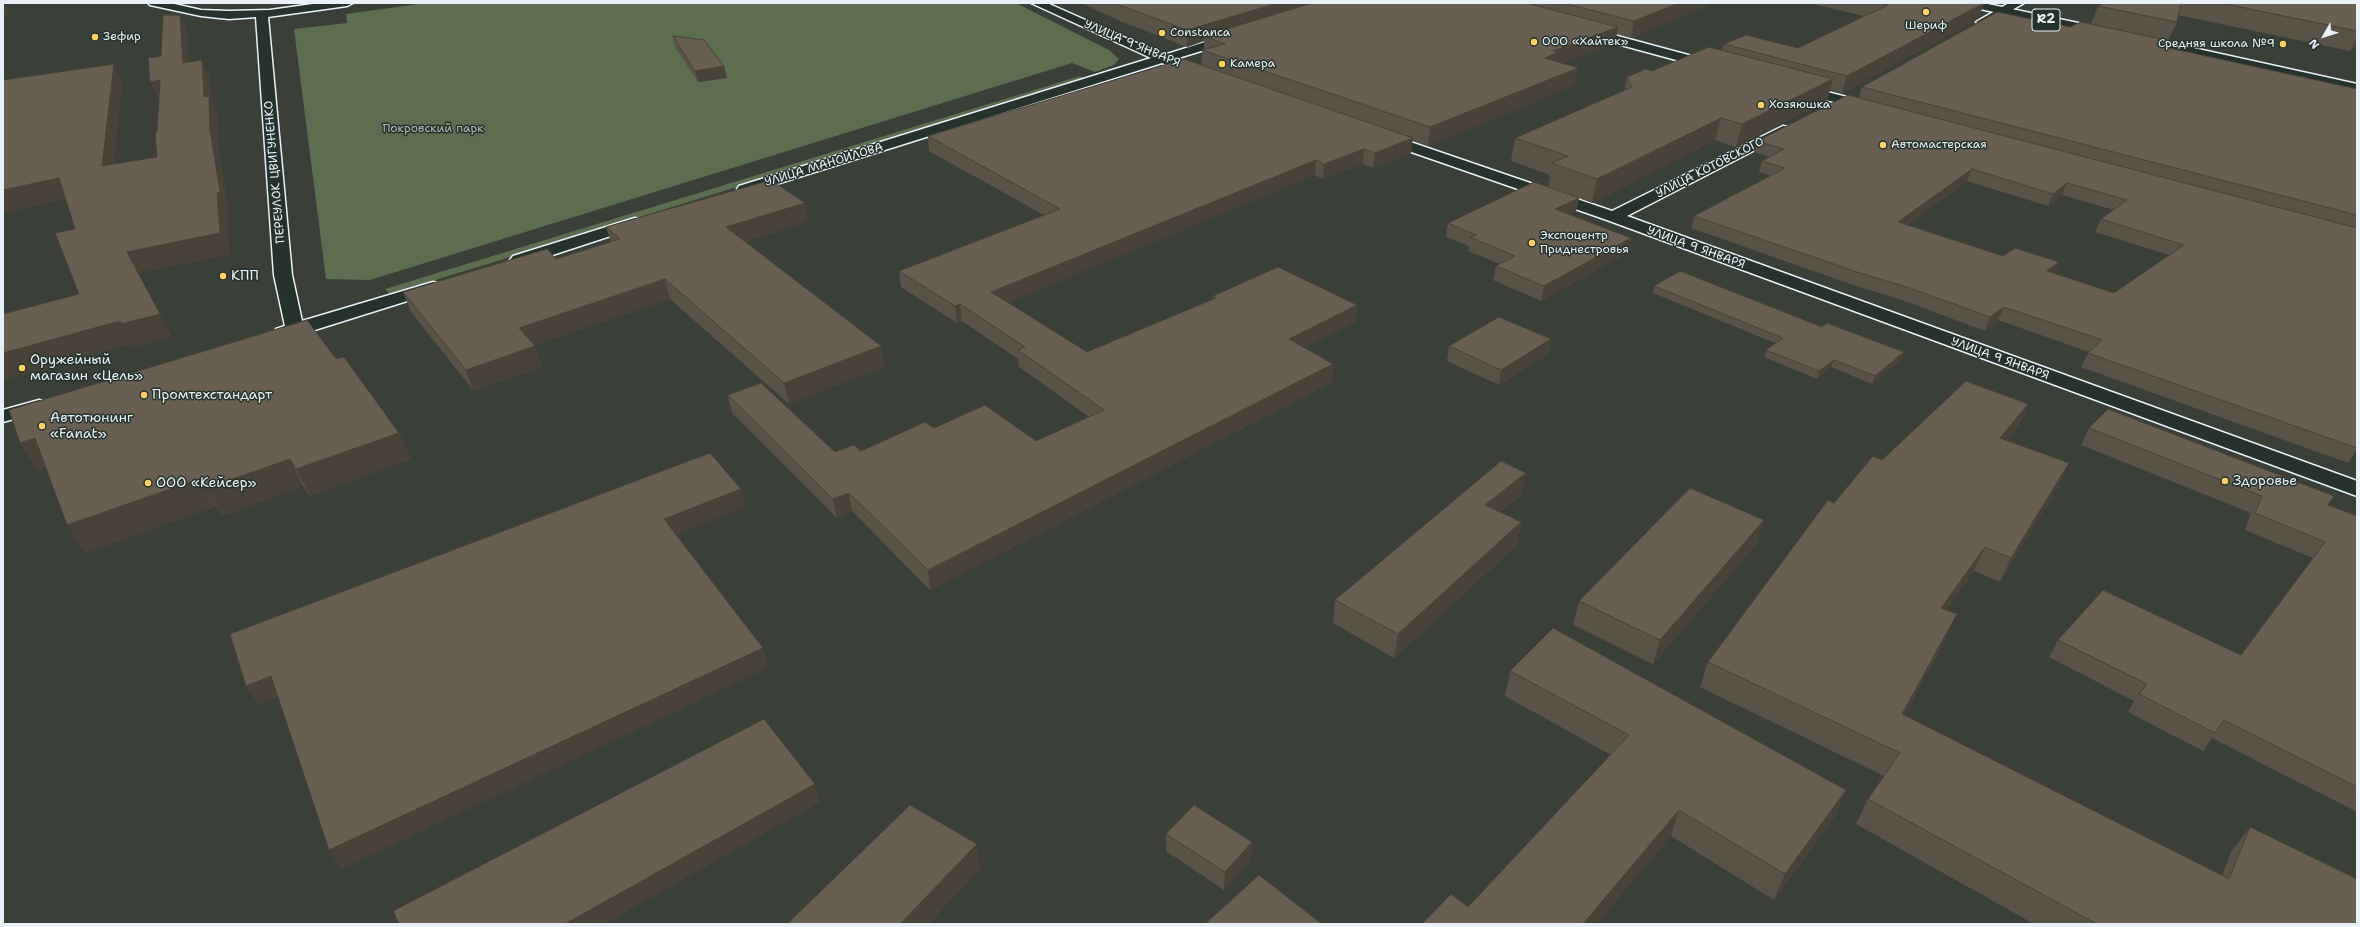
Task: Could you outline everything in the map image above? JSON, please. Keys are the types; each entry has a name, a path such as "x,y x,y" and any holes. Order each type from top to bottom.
{"street":[{"path":"154,3 209,14 262,14 347,3"},
{"name":"УЛИЦА 9 ЯНВАРЯ","path":"1037,3 1163,59 1216,78"},
{"name":"R2","path":"1967,3 2357,88"},
{"path":"1973,27 2018,3"},
{"name":"ПЕРЕУЛОК ЦВИГУНЕНКО","path":"262,14 283,274 295,330"},
{"path":"1578,29 1726,69"},
{"name":"УЛИЦА МАНОЙЛОВА","path":"732,193 1247,33"},
{"path":"1788,86 1880,110"},
{"path":"1821,111 1863,88"},
{"name":"УЛИЦА КОТОВСКОГО","path":"1613,217 1793,125"},
{"name":"УЛИЦА 9 ЯНВАРЯ","path":"1369,132 1613,217 2357,489"},
{"path":"505,264 649,219"},
{"path":"265,339 446,282"},
{"path":"3,416 55,401"}],"green space":[{"name":"Покровский парк","path":"426,3 1016,3 1109,50 1119,59 1114,65 1095,72 1072,63 370,280 326,279 294,29 347,23 346,14"},
{"path":"1080,76 1087,79 390,294 385,289"}],"building":[{"path":"1114,3 1278,3 1187,30"},
{"path":"1312,3 1526,3 1618,27 1553,51 1558,52 1545,58 1578,68 1430,127 1202,50 1225,44 1204,36"},
{"path":"1563,3 1679,3 1634,21"},
{"path":"1881,3 1984,3 1847,76 1724,44 1746,35 1798,48 1888,5"},
{"path":"2103,3 2181,3 2177,22 2098,6"},
{"path":"2221,3 2357,3 2357,31"},
{"path":"1997,12 2070,27 2081,22 2170,41 2169,48 2357,89 2357,215 1862,87"},
{"path":"163,15 180,15 183,63 202,60 204,97 209,96 210,130 220,192 217,193 220,233 127,252 160,314 121,324 120,321 3,353 3,314 79,294 55,233 75,229 59,178 3,190 3,80 114,64 102,166 157,157 155,133 157,132 160,80 150,82 148,58 161,56"},
{"path":"673,36 704,40 724,66 695,71"},
{"path":"1709,47 1833,79 1742,124 1721,118 1597,179 1552,163 1568,156 1515,138 1632,87 1627,77 1646,69 1652,71"},
{"path":"1184,59 1413,138 1375,153 1364,149 1324,164 1316,160 991,292 1087,352 1216,298 1213,296 1278,267 1357,305 1289,339 1333,364 928,570 849,493 833,499 728,395 761,383 835,452 854,445 861,451 925,422 934,428 985,405 1036,441 1104,410 1018,350 1025,347 960,304 955,306 899,271 1060,209 928,136"},
{"path":"1848,95 2357,228 2357,448 2088,353 2102,340 2004,307 1990,317 1907,287 1860,273 1694,216 1785,168 1762,161 1784,149 1757,141","holes":["1972,169 2053,194 2067,183 2127,200 2101,219 2184,245 2114,293 2047,271 2059,262 2015,248 2003,256 1898,222"]},
{"path":"771,180 805,203 726,227 881,346 784,383 665,279 519,328 535,346 466,370 403,292 547,249 556,259 620,239 606,227"},
{"name":"Экспоцентр Приднестровья","path":"1534,182 1579,198 1555,209 1631,238 1544,286 1496,266 1515,256 1470,237 1476,235 1448,223"},
{"path":"1680,271 1822,327 1827,323 1904,352 1875,376 1834,360 1819,371 1766,350 1783,338 1654,286"},
{"path":"1499,317 1551,339 1501,370 1449,346"},
{"path":"307,320 336,359 344,357 399,433 296,469 290,459 207,488 202,478 67,525 35,438 20,443 9,410"},
{"path":"1966,381 2028,404 2000,438 2069,463 2011,558 1985,547 1941,608 1957,614 1902,714 2229,879 2250,827 2357,879 2357,924 2097,924 1868,799 1900,753 1708,662 1828,500 1834,503 1873,456 1882,460"},
{"path":"2108,409 2334,496 2328,505 2357,516 2357,787 2224,720 2215,733 2139,694 2147,684 2058,640 2103,590 2241,655 2325,542 2255,513 2262,496 2089,428"},
{"path":"710,453 741,489 664,519 763,648 329,850 271,676 246,686 230,634"},
{"path":"1501,461 1526,473 1485,505 1521,522 1398,634 1335,600"},
{"path":"1690,488 1764,520 1660,640 1579,601"},
{"path":"1553,628 1846,790 1785,874 1679,810 1583,924 1422,924 1451,894 1468,907 1629,735 1510,671"},
{"path":"764,719 815,784 565,924 399,924 393,911"},
{"path":"910,805 977,844 900,924 787,924"},
{"path":"1194,805 1252,842 1225,872 1166,834"},
{"path":"1259,875 1322,924 1205,924"}],"place":[{"name":"Шериф","path":"1926,12"},
{"name":"Constanca","path":"1162,33"},
{"name":"Зефир","path":"95,37"},
{"name":"ООО «Хайтек»","path":"1534,42"},
{"name":"Средняя школа №9","path":"2283,44"},
{"name":"Камера","path":"1222,64"},
{"name":"Хозяюшка","path":"1761,105"},
{"name":"Автомастерская","path":"1883,145"},
{"name":"Экспоцентр Приднестровья","path":"1532,243"},
{"name":"КПП","path":"223,276"},
{"name":"Оружейный магазин «Цель»","path":"22,368"},
{"name":"Промтехстандарт","path":"144,395"},
{"name":"Автотюнинг «Fanat»","path":"42,426"},
{"name":"Здоровье","path":"2225,481"},
{"name":"ООО «Кейсер»","path":"148,483"}]}
